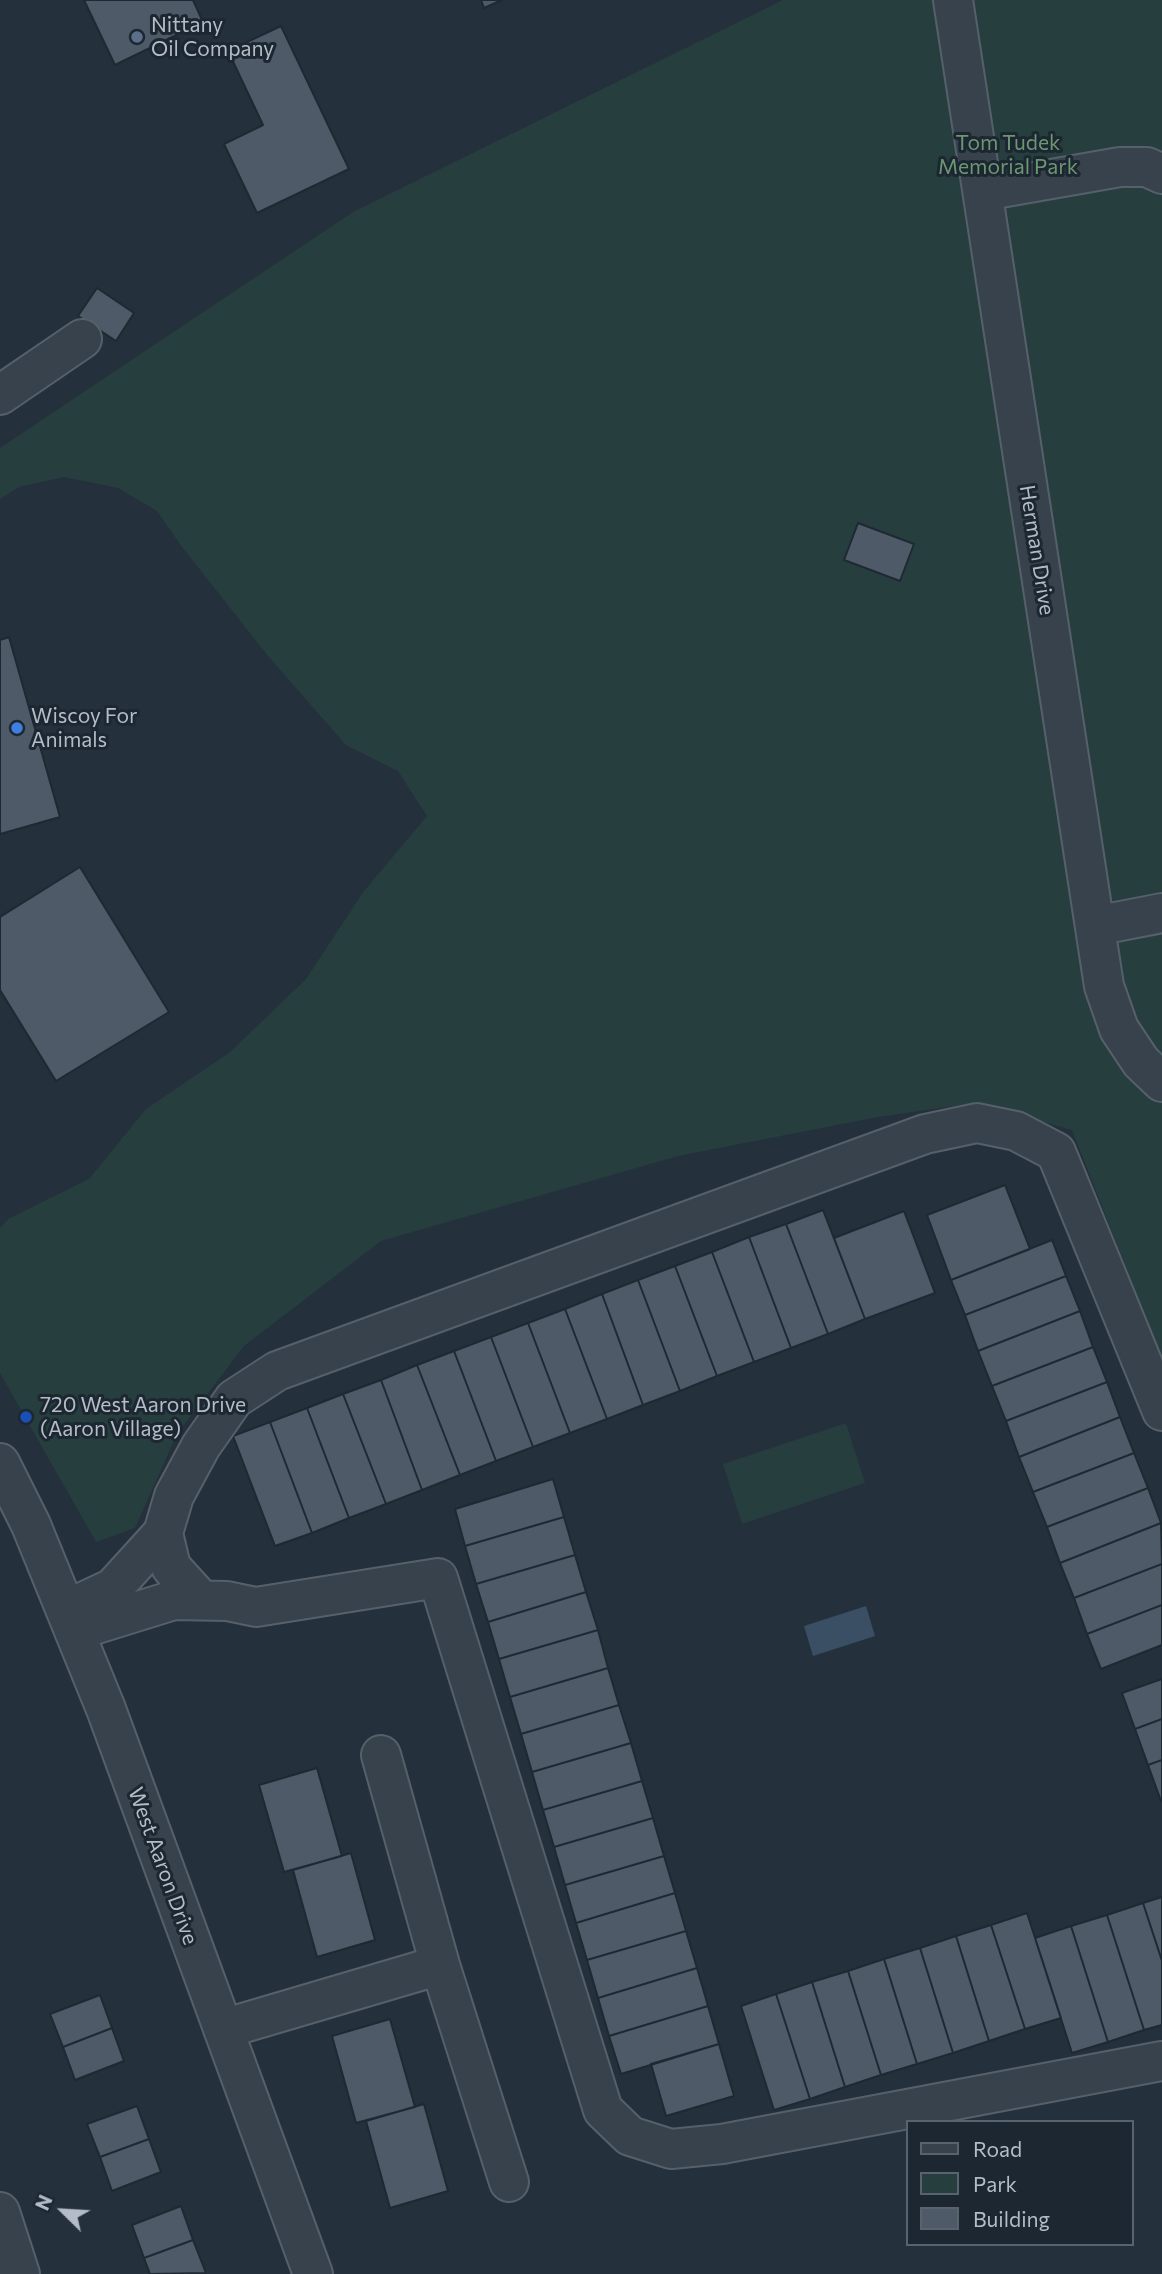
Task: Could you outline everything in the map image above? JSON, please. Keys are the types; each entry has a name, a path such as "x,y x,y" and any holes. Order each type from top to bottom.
{"street":[{"name":"Herman Drive","path":"953,0 1104,986 1119,1028 1141,1062 1162,1082"},
{"path":"983,191 1120,167 1147,167 1162,174"},
{"path":"0,395 82,339"},
{"path":"1095,926 1162,913"},
{"path":"70,1621 113,1588 163,1533 174,1496 201,1446 234,1399 277,1371 925,1134 977,1124 1016,1130 1056,1152 1162,1411"},
{"name":"West Aaron Drive","path":"0,1463 32,1525 106,1709 313,2274"},
{"path":"163,1533 171,1567 201,1600"},
{"path":"70,1621 174,1600 227,1601 256,1607 438,1578 603,2110 630,2136 671,2149 722,2144 1162,2061"},
{"path":"381,1755 440,1965 509,2182"},
{"path":"223,2029 440,1965"},
{"path":"0,2212 20,2274"}],"green space":[{"name":"Tom Tudek Memorial Park","path":"783,0 1162,0 1162,1359 1072,1130 975,1103 878,1117 678,1156 381,1241 244,1346 177,1434 135,1528 96,1542 0,1373 0,1228 8,1219 89,1179 146,1109 229,1053 306,979 364,891 427,816 398,771 346,745 268,656 157,511 118,488 64,477 19,487 0,499 0,448 353,212"},
{"path":"846,1423 865,1483 742,1524 723,1464"}],"water":[{"path":"866,1606 875,1636 813,1656 804,1626"}],"building":[{"name":"Nittany Oil Company","path":"84,0 193,0 203,22 115,65"},
{"path":"481,0 502,0 484,8"},
{"path":"281,26 349,169 257,213 224,144 263,125 228,51"},
{"path":"97,288 134,313 116,341 78,316"},
{"path":"858,523 914,544 900,581 844,560"},
{"name":"Wiscoy For Animals","path":"9,637 60,817 0,834 0,640"},
{"path":"80,867 169,1012 56,1081 0,990 0,917"},
{"path":"1005,1185 1030,1249 951,1280 927,1215"},
{"path":"823,1210 865,1319 828,1334 786,1224"},
{"path":"904,1211 935,1293 865,1319 834,1238"},
{"path":"786,1224 828,1334 791,1348 749,1237"},
{"path":"749,1237 791,1348 754,1362 712,1252"},
{"path":"1052,1240 1066,1276 965,1315 951,1280"},
{"path":"712,1252 754,1362 717,1376 675,1266"},
{"path":"675,1266 717,1376 680,1391 638,1280"},
{"path":"1066,1276 1080,1311 978,1351 965,1315"},
{"path":"638,1280 680,1391 643,1405 602,1294"},
{"path":"602,1294 643,1405 607,1419 565,1309"},
{"path":"565,1309 607,1419 570,1433 528,1323"},
{"path":"1080,1311 1093,1347 992,1386 978,1351"},
{"path":"528,1323 570,1433 533,1447 491,1337"},
{"path":"491,1337 533,1447 496,1461 454,1351"},
{"path":"1093,1347 1107,1382 1006,1421 992,1386"},
{"path":"454,1351 496,1461 460,1475 417,1365"},
{"path":"417,1365 460,1475 422,1490 381,1380"},
{"path":"381,1380 422,1490 386,1504 343,1394"},
{"path":"1107,1382 1120,1417 1019,1457 1006,1421"},
{"path":"343,1394 386,1504 349,1518 307,1408"},
{"path":"307,1408 349,1518 312,1533 270,1422"},
{"path":"1120,1417 1134,1453 1033,1492 1019,1457"},
{"path":"270,1422 312,1533 275,1546 233,1436"},
{"path":"1134,1453 1148,1488 1047,1527 1033,1492"},
{"path":"553,1479 564,1517 465,1546 455,1509"},
{"path":"1148,1488 1161,1523 1060,1563 1047,1527"},
{"path":"564,1517 575,1555 476,1584 465,1546"},
{"path":"1161,1523 1162,1564 1074,1598 1060,1563"},
{"path":"575,1555 586,1592 488,1622 476,1584"},
{"path":"1162,1564 1162,1605 1087,1634 1074,1598"},
{"path":"586,1592 598,1630 499,1659 488,1622"},
{"path":"1162,1605 1162,1645 1101,1669 1087,1634"},
{"path":"598,1630 608,1668 510,1697 499,1659"},
{"path":"608,1668 619,1705 521,1734 510,1697"},
{"path":"1162,1679 1162,1719 1135,1729 1122,1693"},
{"path":"619,1705 631,1743 532,1772 521,1734"},
{"path":"1162,1719 1162,1760 1148,1765 1135,1729"},
{"path":"631,1743 642,1781 543,1810 532,1772"},
{"path":"1162,1760 1162,1801 1161,1801 1148,1765"},
{"path":"317,1768 342,1856 284,1872 259,1785"},
{"path":"642,1781 653,1818 554,1847 543,1810"},
{"path":"653,1818 664,1856 565,1885 554,1847"},
{"path":"351,1853 375,1940 317,1957 293,1870"},
{"path":"664,1856 675,1893 576,1923 565,1885"},
{"path":"675,1893 686,1931 587,1960 576,1923"},
{"path":"1162,1897 1162,1961 1143,1903"},
{"path":"1143,1903 1162,1961 1162,2025 1144,2030 1107,1915"},
{"path":"1027,1913 1061,2018 1025,2029 991,1925"},
{"path":"1107,1915 1144,2030 1108,2042 1071,1926"},
{"path":"991,1925 1025,2029 989,2041 956,1936"},
{"path":"1071,1926 1108,2042 1072,2053 1035,1938"},
{"path":"686,1931 697,1968 598,1998 587,1960"},
{"path":"956,1936 989,2041 953,2053 920,1948"},
{"path":"920,1948 953,2053 917,2064 884,1959"},
{"path":"884,1959 917,2064 881,2075 848,1971"},
{"path":"697,1968 708,2006 609,2036 598,1998"},
{"path":"848,1971 881,2075 845,2087 812,1982"},
{"path":"812,1982 845,2087 810,2099 776,1994"},
{"path":"776,1994 810,2099 774,2110 741,2006"},
{"path":"100,1995 112,2028 63,2047 50,2014"},
{"path":"708,2006 719,2044 621,2074 609,2036"},
{"path":"390,2019 415,2107 356,2123 332,2036"},
{"path":"112,2028 124,2061 75,2080 63,2047"},
{"path":"719,2044 734,2096 666,2116 651,2064"},
{"path":"424,2104 448,2191 390,2208 366,2121"},
{"path":"137,2106 149,2139 100,2157 87,2124"},
{"path":"149,2139 161,2172 112,2191 100,2157"},
{"path":"181,2206 193,2240 144,2258 132,2225"},
{"path":"193,2240 206,2273 150,2274 144,2258"}],"place":[{"name":"Nittany Oil Company","path":"137,37"},
{"name":"Wiscoy For Animals","path":"17,728"},
{"name":"720 West Aaron Drive (Aaron Village)","path":"26,1417"}]}
